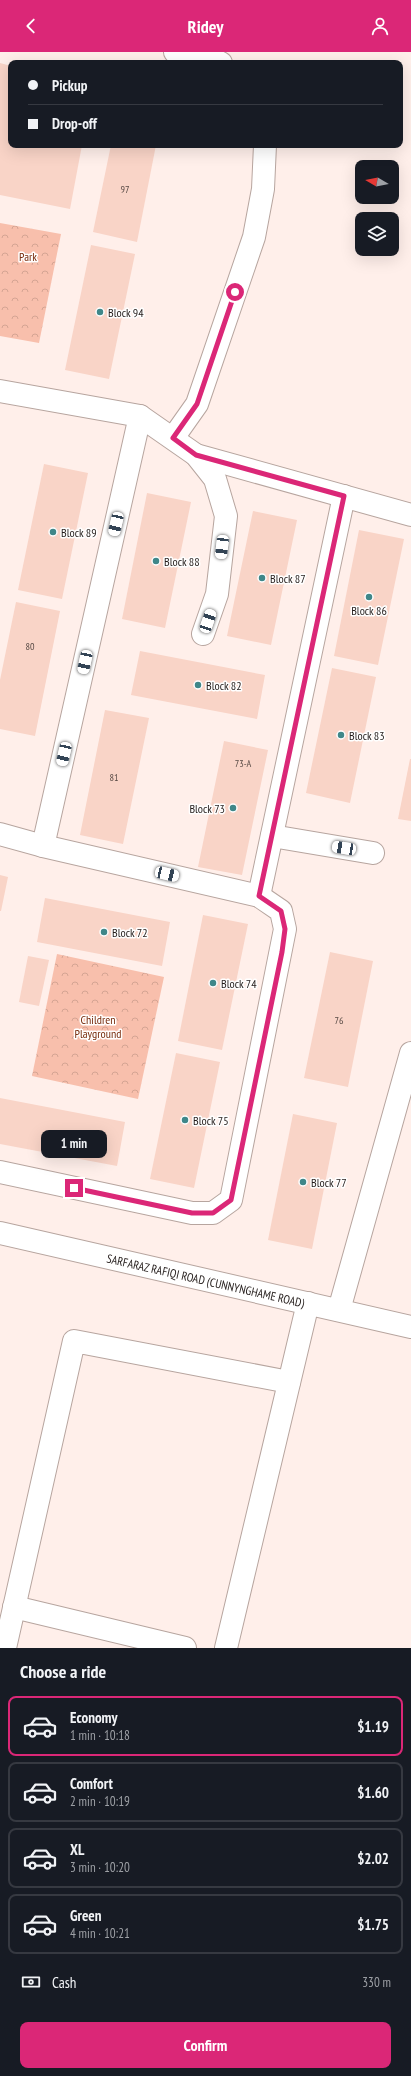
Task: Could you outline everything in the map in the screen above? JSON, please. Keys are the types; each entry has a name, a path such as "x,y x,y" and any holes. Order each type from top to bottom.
{"street":[{"path":"175,52 215,60"},
{"path":"173,438 197,404 254,237 263,189 265,148"},
{"path":"0,391 140,416 196,455 215,479 226,516 217,594 203,634"},
{"path":"43,846 140,416"},
{"path":"196,455 411,515"},
{"path":"259,896 344,496"},
{"path":"0,834 43,846 259,896 281,911 285,929 231,1200 213,1213 192,1213 0,1172"},
{"path":"272,836 374,853"},
{"path":"339,1310 411,1053"},
{"name":"SARFARAZ RAFIQI ROAD (CUNNYNGHAME ROAD)","path":"0,1233 411,1327"},
{"path":"226,1648 308,1303"},
{"path":"5,1648 74,1341 289,1382"},
{"path":"14,1607 185,1648"}],"green space":[{"name":"Park","path":"0,223 61,234 39,343 0,336"},
{"name":"Children Playground","path":"57,954 164,977 138,1099 32,1076"}],"building":[{"path":"0,63 8,65 8,148 81,148 70,209 0,195"},
{"path":"110,148 155,148 137,242 93,232"},
{"name":"Block 94","path":"91,245 135,254 109,379 65,370"},
{"name":"Block 89","path":"44,464 88,473 62,599 18,590"},
{"name":"Block 88","path":"147,493 191,502 165,628 122,619"},
{"name":"Block 87","path":"253,511 297,520 271,645 227,636"},
{"name":"Block 86","path":"359,530 404,539 378,665 334,656"},
{"path":"16,602 60,611 35,736 0,729 0,680"},
{"name":"Block 82","path":"140,651 265,675 257,719 131,695"},
{"name":"Block 83","path":"332,668 376,677 350,803 306,793"},
{"path":"105,710 149,718 123,844 80,835"},
{"name":"Block 73","path":"224,741 268,750 242,875 198,867"},
{"path":"411,759 411,821 398,819"},
{"path":"0,875 8,877 1,911 0,911"},
{"name":"Block 72","path":"45,898 170,922 162,966 37,942"},
{"name":"Block 74","path":"203,915 248,924 222,1050 178,1041"},
{"path":"330,952 373,961 348,1087 304,1078"},
{"path":"28,956 49,960 39,1006 19,1002"},
{"name":"Block 75","path":"176,1053 220,1062 194,1188 150,1179"},
{"path":"0,1098 125,1122 117,1166 0,1144"},
{"name":"Block 77","path":"293,1114 337,1123 312,1249 268,1240"}],"place":[{"name":"Block 94","path":"100,312"},
{"name":"Block 89","path":"53,532"},
{"name":"Block 88","path":"156,561"},
{"name":"Block 87","path":"262,578"},
{"name":"Block 86","path":"369,597"},
{"name":"Block 82","path":"198,685"},
{"name":"Block 83","path":"341,735"},
{"name":"Block 73","path":"233,808"},
{"name":"Block 72","path":"104,932"},
{"name":"Block 74","path":"213,983"},
{"name":"Block 75","path":"185,1120"},
{"name":"Block 77","path":"303,1182"}],"route":[{"path":"74,1188 192,1213 213,1213 231,1200 282,952 285,929 281,911 259,896 344,496 196,455 173,438 197,404 235,292"}]}
